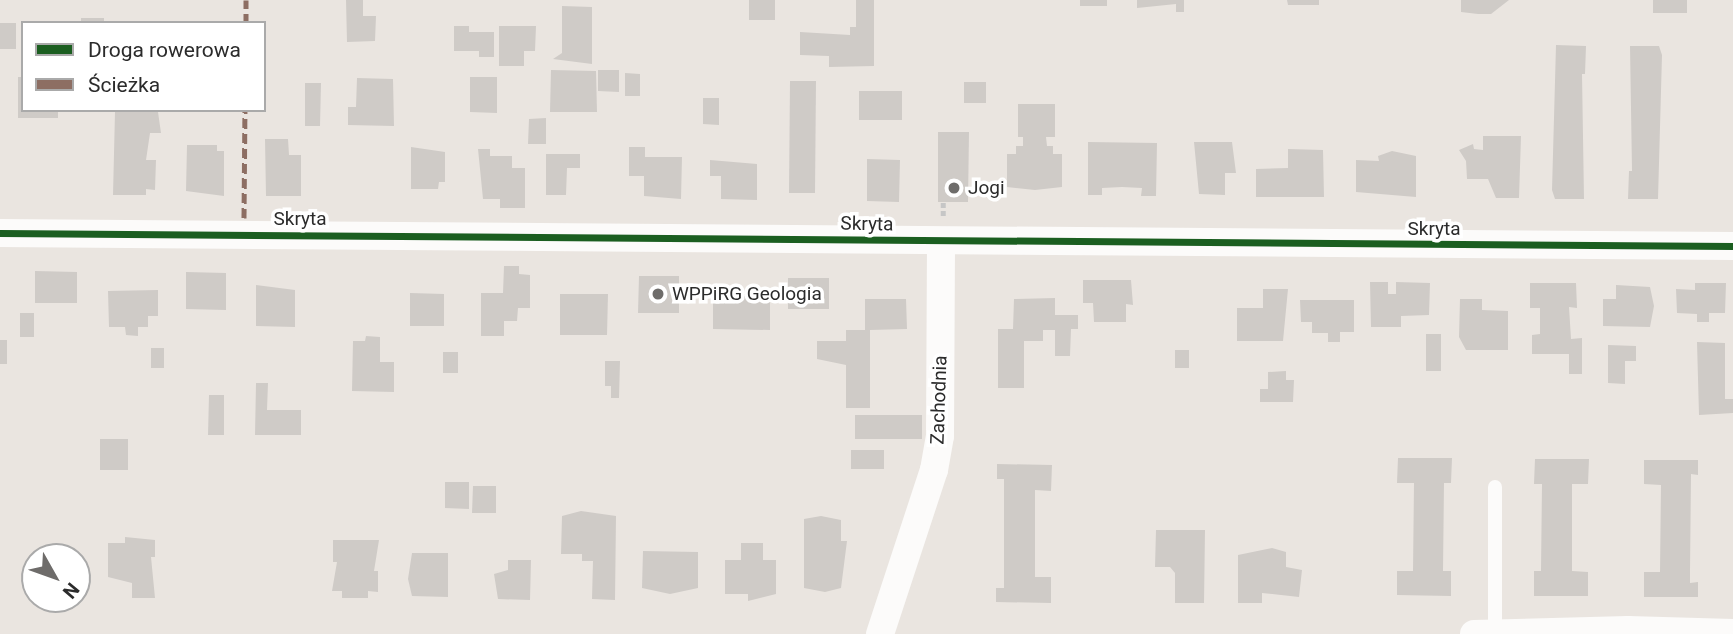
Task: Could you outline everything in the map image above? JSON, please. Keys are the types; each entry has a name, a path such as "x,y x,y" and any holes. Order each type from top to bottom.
{"street":[{"name":"Skryta","path":"0,233 1733,246"},
{"name":"Zachodnia","path":"880,634 934,470 940,436 941,241"},
{"path":"1484,633 1733,633"}],"lane":[{"path":"1484,633 1495,487"}],"building":[{"path":"346,0 363,0 363,16 376,16 375,41 347,42"},
{"path":"749,0 775,0 775,20 749,20"},
{"path":"856,0 874,0 874,66 829,67 829,56 800,55 800,32 850,35 850,27 856,27"},
{"path":"1080,0 1107,0 1107,6 1080,6"},
{"path":"1137,0 1184,0 1184,12 1176,12 1176,4 1137,8"},
{"path":"1287,0 1319,0 1319,5 1288,5"},
{"path":"1461,0 1509,0 1491,14 1478,14 1461,12"},
{"path":"1653,0 1687,0 1687,13 1653,13"},
{"path":"562,6 592,7 592,64 553,59 562,53"},
{"path":"81,18 104,18 104,21 81,21"},
{"path":"0,23 16,23 16,49 0,49"},
{"path":"454,26 469,26 469,32 494,32 494,57 479,57 479,51 454,51"},
{"path":"499,26 536,26 535,51 524,51 524,66 499,66"},
{"path":"1556,45 1586,46 1585,74 1582,74 1584,199 1555,199 1552,190"},
{"path":"1630,46 1659,46 1662,55 1658,199 1628,199 1629,171 1632,171"},
{"path":"551,70 596,71 597,112 550,112"},
{"path":"598,70 619,70 619,92 598,91"},
{"path":"625,73 640,74 640,96 625,96"},
{"path":"18,77 21,77 21,112 58,112 58,118 18,118"},
{"path":"470,77 497,77 497,113 470,112"},
{"path":"357,78 393,79 394,126 348,125 348,107 356,107"},
{"path":"790,81 816,81 815,193 789,193"},
{"path":"964,82 986,82 986,103 964,103"},
{"path":"305,83 321,83 320,126 305,126"},
{"path":"859,91 902,91 902,120 859,120"},
{"path":"703,98 719,98 719,125 703,124"},
{"path":"1018,104 1055,104 1055,137 1046,137 1047,146 1053,146 1053,154 1062,154 1062,187 1035,190 1007,187 1007,154 1016,154 1016,146 1023,146 1023,137 1018,137"},
{"path":"115,112 158,112 161,133 150,133 146,160 156,160 155,190 146,189 146,195 113,195"},
{"path":"546,118 546,144 528,144 529,119"},
{"path":"938,132 969,132 968,202 938,202"},
{"path":"1483,136 1521,136 1519,198 1496,198 1488,179 1467,179 1466,161 1459,150 1473,144 1474,149 1483,150"},
{"path":"265,139 288,139 289,155 301,155 301,196 266,196"},
{"path":"1088,142 1157,143 1156,196 1141,196 1142,188 1122,187 1102,188 1102,195 1088,195"},
{"path":"1194,142 1232,142 1236,173 1225,173 1225,195 1199,194"},
{"path":"187,145 217,145 217,151 224,151 224,196 186,191"},
{"path":"411,147 445,152 445,182 439,182 438,189 411,189"},
{"path":"629,147 645,147 645,157 682,157 681,199 644,196 644,176 629,176"},
{"path":"478,149 490,149 490,156 512,156 512,168 525,168 525,208 500,208 500,199 483,199"},
{"path":"1288,149 1323,150 1324,197 1256,197 1256,169 1288,168"},
{"path":"1392,151 1416,156 1416,197 1356,192 1356,160 1379,161 1378,156"},
{"path":"546,154 580,154 580,168 567,168 566,195 546,195"},
{"path":"867,159 900,160 899,202 867,201"},
{"path":"710,160 757,164 757,200 721,199 721,176 710,176"},
{"path":"504,266 519,266 519,274 530,275 530,308 518,308 517,321 504,321 504,336 481,336 481,293 503,293"},
{"path":"35,271 77,272 77,303 35,303"},
{"path":"186,272 226,273 226,310 186,309"},
{"path":"639,276 679,276 679,313 638,313"},
{"path":"788,278 829,278 829,309 788,309"},
{"path":"1083,280 1131,280 1133,305 1126,304 1126,322 1094,322 1093,303 1083,303"},
{"path":"1370,282 1388,282 1388,294 1396,294 1396,282 1430,283 1429,315 1401,316 1401,327 1371,327"},
{"path":"1530,283 1576,283 1577,308 1569,307 1571,339 1582,338 1582,374 1569,374 1569,354 1532,354 1532,335 1540,334 1540,308 1530,308"},
{"path":"1695,283 1726,283 1725,313 1709,313 1709,322 1697,322 1697,314 1677,313 1676,289 1695,290"},
{"path":"256,285 295,290 295,327 256,326"},
{"path":"1616,285 1650,287 1654,306 1650,327 1603,326 1603,299 1616,299"},
{"path":"1263,289 1288,289 1283,341 1237,341 1237,308 1263,308"},
{"path":"158,290 158,316 148,316 148,327 138,327 138,336 126,335 125,327 109,327 108,291"},
{"path":"410,293 444,294 444,326 410,326"},
{"path":"560,294 608,294 607,335 560,335"},
{"path":"713,296 770,296 770,330 713,329"},
{"path":"1055,298 1055,315 1078,315 1078,329 1071,329 1070,356 1055,356 1055,330 1043,330 1043,341 1024,341 1024,388 998,388 998,329 1013,329 1014,299"},
{"path":"865,299 906,299 907,329 870,330 870,408 846,408 846,365 817,359 817,341 846,341 846,330 865,330"},
{"path":"1460,299 1482,299 1482,310 1508,311 1508,350 1466,350 1459,337"},
{"path":"1300,300 1354,300 1354,332 1340,332 1340,342 1328,342 1328,333 1312,333 1312,322 1301,322"},
{"path":"20,313 34,313 34,337 20,337"},
{"path":"1426,334 1441,334 1441,371 1426,371"},
{"path":"366,336 380,337 380,362 394,362 394,392 352,391 353,341 365,341"},
{"path":"0,340 7,340 7,364 0,364"},
{"path":"1697,342 1725,343 1725,399 1733,399 1733,413 1699,415"},
{"path":"1608,345 1636,346 1636,361 1625,361 1625,384 1608,383"},
{"path":"151,348 164,348 164,368 151,368"},
{"path":"1175,350 1189,350 1189,368 1175,368"},
{"path":"443,352 458,352 458,373 443,373"},
{"path":"605,361 620,361 619,398 611,398 611,386 605,386"},
{"path":"1286,371 1286,380 1294,380 1293,402 1260,402 1260,389 1268,389 1268,372"},
{"path":"256,383 268,383 267,410 301,410 301,435 255,435"},
{"path":"209,395 224,395 224,435 208,435"},
{"path":"855,415 922,415 922,439 855,439"},
{"path":"100,439 128,439 128,470 100,470"},
{"path":"851,450 884,450 884,469 851,469"},
{"path":"1398,458 1452,458 1451,483 1444,483 1443,571 1451,571 1451,596 1397,595 1397,571 1413,571 1414,483 1397,483"},
{"path":"1535,459 1589,459 1588,484 1572,484 1572,571 1588,572 1588,596 1534,596 1534,571 1541,571 1542,484 1534,484"},
{"path":"1644,460 1698,460 1698,475 1691,474 1690,583 1698,582 1698,597 1644,597 1644,572 1660,572 1661,485 1644,484"},
{"path":"997,464 1052,465 1051,491 1035,490 1035,577 1051,577 1051,603 996,602 996,588 1004,588 1004,479 997,479"},
{"path":"445,482 469,482 469,509 445,508"},
{"path":"473,486 496,486 496,513 472,513"},
{"path":"581,511 616,516 615,600 592,599 593,561 582,561 582,554 561,554 562,516"},
{"path":"821,516 841,520 841,541 847,541 841,588 825,592 804,588 804,519"},
{"path":"1156,530 1205,530 1204,603 1175,603 1175,573 1170,567 1155,567"},
{"path":"125,537 155,540 155,557 151,557 155,598 132,598 132,583 108,577 108,543 125,543"},
{"path":"333,540 379,540 374,571 378,571 378,592 368,591 368,598 342,598 342,591 332,591 337,562 333,562"},
{"path":"741,543 763,543 763,560 776,560 776,594 748,601 748,594 725,594 725,560 741,560"},
{"path":"1272,548 1286,552 1286,567 1302,570 1299,597 1262,593 1262,603 1238,603 1238,555"},
{"path":"643,551 698,552 698,588 670,594 642,588"},
{"path":"412,553 448,553 448,597 412,596 408,579"},
{"path":"508,560 531,560 530,600 498,599 494,574 508,570"}],"marked path":[{"path":"246,0 246,21"},
{"path":"244,218 245,112"}],"cycle path":[{"path":"0,233 1733,246"}],"place":[{"name":"Jogi","path":"954,188"},
{"name":"WPPiRG Geologia","path":"658,294"}]}
